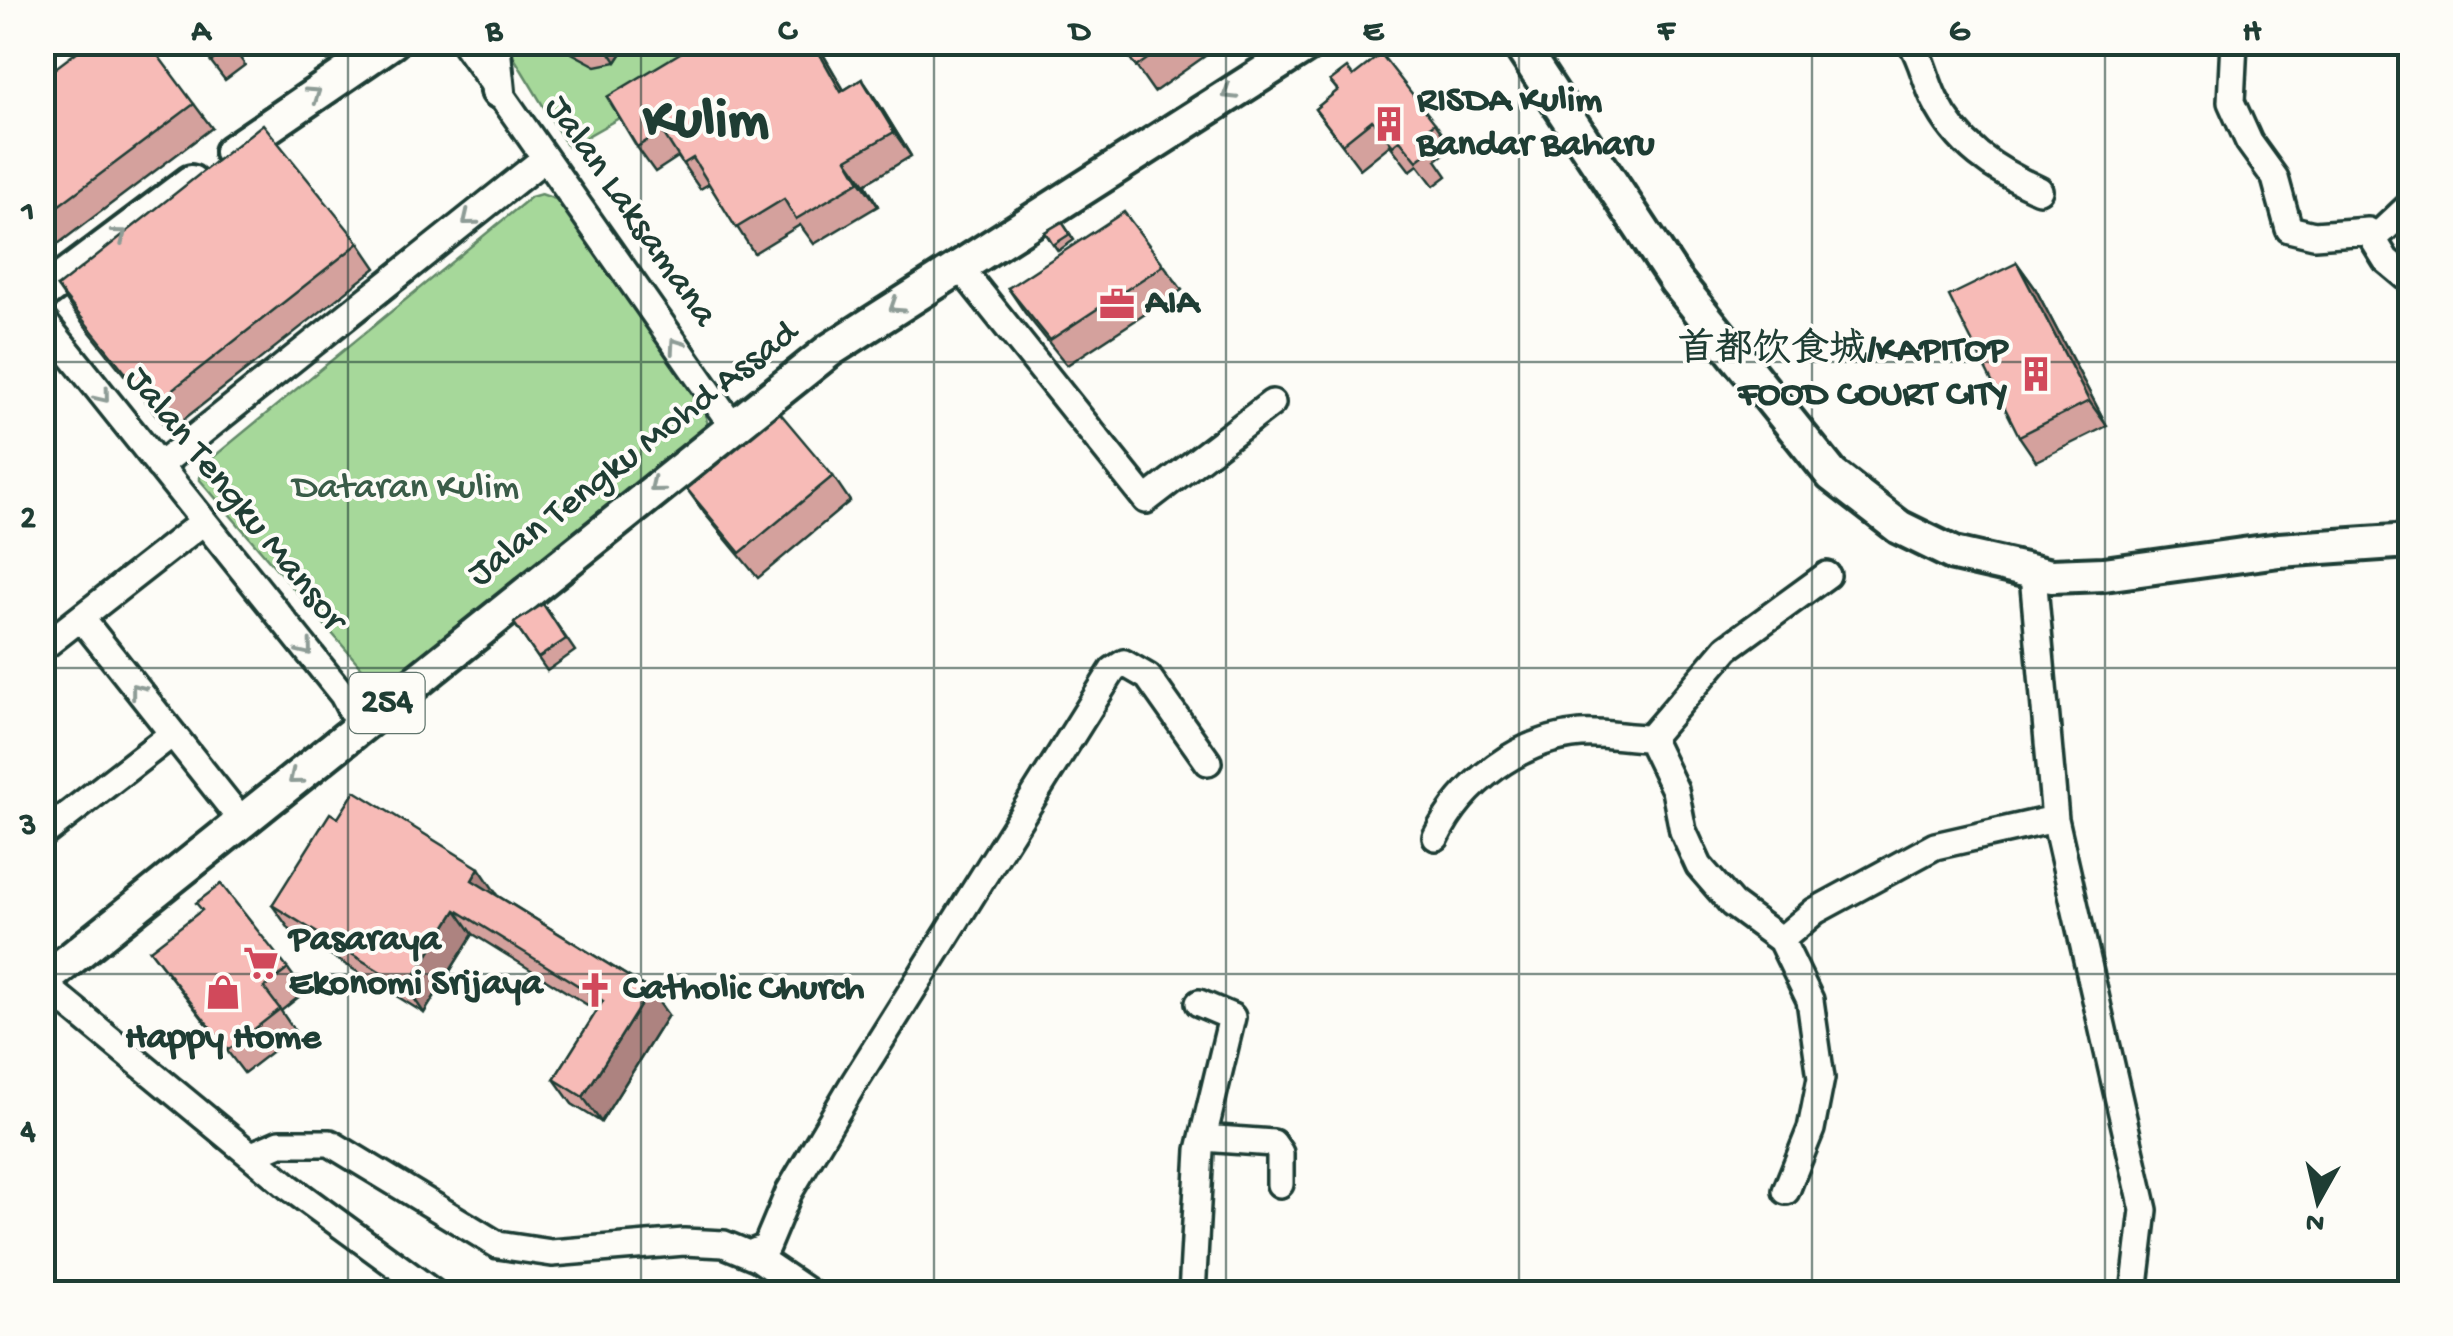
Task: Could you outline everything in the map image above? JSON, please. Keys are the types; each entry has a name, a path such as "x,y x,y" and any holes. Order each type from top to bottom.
{"main road":[{"path":"42,294 236,148 392,42"},
{"path":"493,42 498,91"},
{"name":"Jalan Tengku Mohd Assad","path":"42,982 830,350 1312,42"},
{"path":"1498,42 1552,99"},
{"path":"1518,42 1552,99 1627,202 1676,281 1832,474 1880,514 1927,542 1954,554 2033,575 2104,574 2279,550 2410,541"}],"street":[{"name":"Jalan Laksamana","path":"464,42 732,425"},
{"path":"1911,42 1926,66 1934,98 1960,139 1998,172 2039,190"},
{"path":"2234,42 2231,102 2248,142 2276,178 2288,229 2314,235 2352,229 2368,231 2386,260 2410,280"},
{"path":"159,466 546,158"},
{"path":"2375,238 2410,206"},
{"path":"958,265 1004,307 1146,500 1272,403"},
{"name":"Jalan Tengku Mansor","path":"42,319 343,695 355,718 352,732"},
{"path":"42,648 204,522"},
{"path":"1650,738 1727,648 1828,575"},
{"path":"2033,575 2054,819 2144,1210 2134,1294"},
{"path":"80,618 242,820"},
{"path":"754,1256 771,1239 789,1192 852,1086 1112,670 1124,663 1141,673 1208,762"},
{"path":"1436,837 1448,813 1481,777 1538,743 1584,733 1650,738"},
{"path":"42,835 172,734"},
{"path":"1650,738 1675,790 1683,832 1698,866 1732,904 1781,940 1810,1000 1821,1078 1811,1129 1786,1190"},
{"path":"1781,940 1815,911 1934,846 2054,819"},
{"path":"42,982 252,1155 435,1294"},
{"path":"1192,1294 1204,1138 1232,1017 1200,1004"},
{"path":"1204,1138 1273,1143 1280,1153 1280,1184"},
{"path":"252,1155 280,1142 330,1144 498,1245 552,1253 711,1244 754,1256 801,1286"}],"green space":[{"path":"511,43 692,43 707,68 568,147 513,56"},
{"name":"Dataran Kulim","path":"541,194 567,203 703,403 707,422 700,437 390,690 380,689 200,480 200,468 531,197"}],"building":[{"path":"90,42 148,42 194,104 42,218 42,78"},
{"path":"198,42 229,42 231,46 212,61"},
{"path":"574,42 603,42 583,47"},
{"path":"694,42 813,42 841,92 862,79 894,132 847,159 860,181 796,219 784,199 736,228 693,158 683,164 662,131 637,147 607,97"},
{"path":"1119,42 1171,42 1136,67"},
{"path":"1381,54 1435,123 1418,136 1430,151 1417,161 1400,140 1393,146 1372,120 1342,144 1315,109 1338,90 1330,81 1347,68 1353,76"},
{"path":"263,124 359,243 152,406 57,287"},
{"path":"1124,212 1164,265 1050,340 1008,288"},
{"path":"1062,222 1070,234 1053,245 1045,232"},
{"name":"首都饮食城/KAPITOP FOOD COURT CITY","path":"2017,263 2089,401 2019,436 1949,296"},
{"path":"780,413 833,476 740,553 687,489"},
{"path":"543,604 566,639 538,658 514,623"},
{"name":"Catholic Church","path":"355,791 479,868 472,880 650,990 583,1097 554,1079 603,1001 456,910 407,988 272,905 330,813 338,818"},
{"path":"221,884 288,969 264,988 280,1009 228,1050 150,950 202,910 196,903"}],"place":[{"name":"RISDA Kulim Bandar Baharu","path":"1389,124"},
{"name":"AIA","path":"1117,304"},
{"name":"首都饮食城/KAPITOP FOOD COURT CITY","path":"2036,374"},
{"name":"Pasaraya Ekonomi Srijaya","path":"261,963"},
{"name":"Catholic Church","path":"595,990"},
{"name":"Happy Home","path":"223,992"}],"district":[{"name":"Kulim","path":"706,123"}]}
